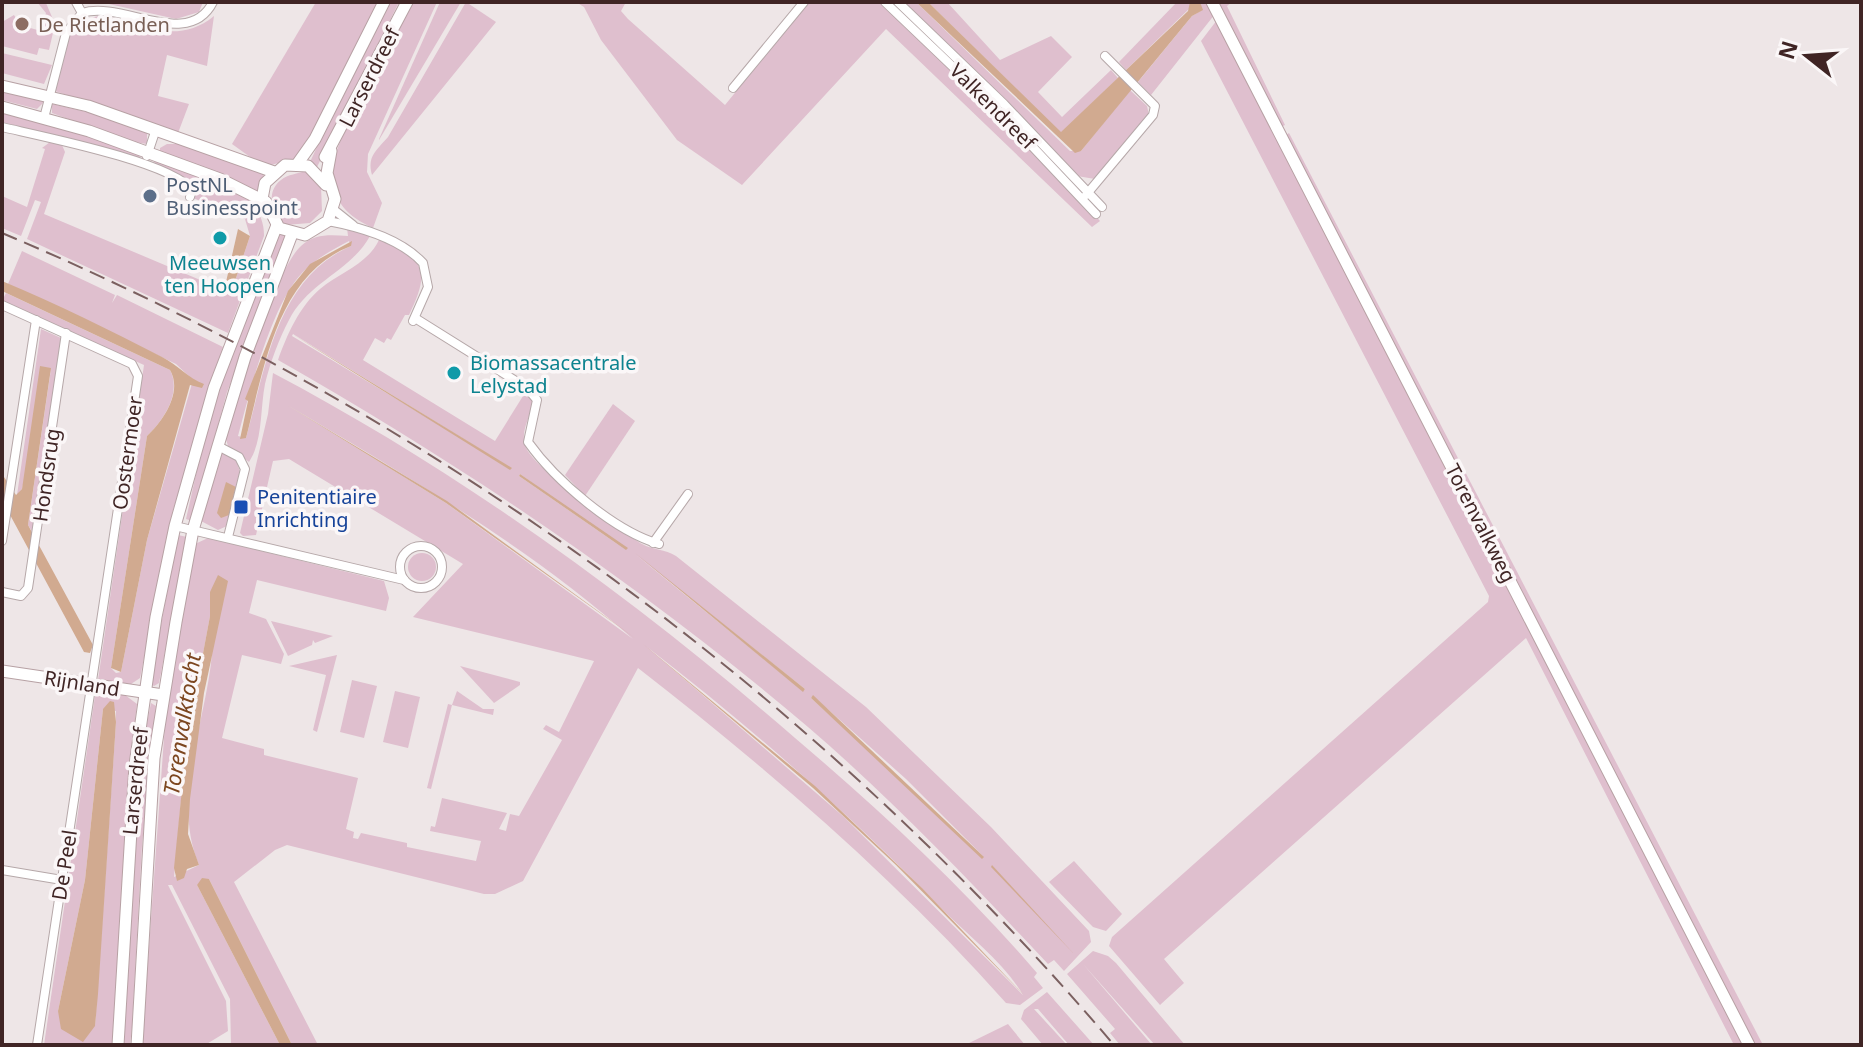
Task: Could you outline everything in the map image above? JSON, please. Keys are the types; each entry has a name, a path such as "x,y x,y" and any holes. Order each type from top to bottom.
{"main road":[{"name":"Larserdreef","path":"301,164 384,2"},
{"name":"Larserdreef","path":"323,174 331,151 407,2"},
{"name":"Torenvalkweg","path":"1212,2 1749,1045"},
{"path":"2,86 156,129 274,172"},
{"path":"2,107 149,150 264,200"},
{"path":"264,200 277,176 301,164"},
{"path":"301,164 323,174 335,192 328,221 318,231 296,235 273,225 264,200 265,183 274,172 301,164"},
{"path":"296,235 317,224 331,207"},
{"name":"Larserdreef","path":"119,1043 126,878 144,692 175,526 214,388 273,225"},
{"name":"Larserdreef","path":"136,1043 154,758 193,530 250,344 283,259 296,235"},
{"name":"Rijnland","path":"2,671 163,695"}],"street":[{"path":"76,2 82,13"},
{"path":"44,118 66,33 82,13 103,8 188,24 204,17 213,2"},
{"path":"733,88 804,2"},
{"name":"Valkendreef","path":"885,2 1086,195"},
{"name":"Valkendreef","path":"898,2 1099,210"},
{"path":"1086,195 1153,115 1155,106 1105,56"},
{"path":"2,127 144,164 187,183 192,190 190,197"},
{"path":"144,164 156,129"},
{"path":"331,207 354,225 404,248 423,263 428,287 414,320 527,388 537,400 528,442 580,496 638,537 656,544 688,494"},
{"path":"328,221 354,225"},
{"name":"Oostermoer","path":"2,305 132,364 138,376 92,685"},
{"name":"Hondsrug","path":"2,541 36,320"},
{"name":"Hondsrug","path":"2,592 21,596 28,588 66,333"},
{"path":"218,446 239,457 245,469 228,537"},
{"path":"175,526 404,580 415,588 433,585 442,568 438,554 418,546 405,553 400,566 404,580"},
{"name":"De Peel","path":"37,1045 92,685"},
{"path":"2,870 62,880"}],"shaded area":[{"path":"37,2 46,3 55,24 49,50 39,48 37,55 2,46 2,22 14,15 20,25 41,31 46,13"},
{"path":"100,2 203,2 199,12 176,19"},
{"path":"316,2 380,2 315,131 296,158 264,167 232,144"},
{"path":"391,2 399,2 317,167 310,162 351,73"},
{"path":"414,2 437,2 368,154 367,172 382,203 373,228 356,219 339,201 333,184 334,160 352,115"},
{"path":"440,2 461,2 379,140 379,139"},
{"path":"466,2 496,22 372,175 374,154 388,137"},
{"path":"576,2 626,2 621,11 628,19 725,105 809,2 883,2 1033,148 1100,221 1092,227 886,29 742,185 677,140 601,40 584,7"},
{"path":"902,2 916,2 1070,151 1081,151 1130,90 1147,106 1149,115 1095,179 1077,176"},
{"path":"916,2 928,2 1061,132 1188,11 1190,2 1200,2 1203,10 1192,16 1081,151 1075,153"},
{"path":"928,2 947,2 1000,60 1051,36 1072,57 1038,92 1062,117 1111,70 1118,78 1061,133"},
{"path":"1177,2 1190,2 1192,6 1126,70 1119,62"},
{"path":"1200,2 1209,2 1215,14 1151,95 1138,82 1192,16 1202,10"},
{"path":"1214,2 1232,2 1227,6 1285,125 1281,127"},
{"path":"102,15 146,28 174,31 201,25 214,16 207,66 167,55 158,96 189,104 178,133 55,91 71,34 78,26"},
{"path":"1217,20 1747,1045 1734,1045 1526,638 1164,959 1184,983 1160,1005 1109,946 1112,937 1488,602 1489,596 1201,41"},
{"path":"2,53 52,65 44,84 2,73"},
{"path":"2,91 44,102 37,109 2,100"},
{"path":"52,104 130,122 147,131 147,144 128,141 52,113"},
{"path":"2,111 76,130 141,156 137,158 2,122"},
{"path":"1289,133 1763,1045 1754,1045 1286,135"},
{"path":"50,142 62,145 65,152 44,214 231,293 250,236 245,219 193,198 190,181 158,168 153,160 224,184 253,205 261,219 264,236 228,333 27,239 41,202 35,200 21,236 2,228 2,196 27,207 45,149 42,148"},
{"path":"167,144 181,144 264,174 258,191 160,152 160,148"},
{"path":"305,171 321,186 322,211 310,223 285,225 274,209 273,191 284,178"},
{"path":"347,228 370,236 352,259 307,296 289,320 267,376 259,435 249,462 228,446 225,436 258,335 280,281 291,260 306,242 323,236 348,236","holes":["349,241 351,246 326,261 306,280 290,303 268,355 246,438 238,436 271,327 291,288 318,259"]},
{"path":"238,229 250,236 231,293 224,291"},
{"path":"279,233 287,237 227,392 192,521 186,519 206,430 234,346"},
{"path":"379,240 406,253 420,268 421,277 409,315 405,315 391,340 387,338 384,343 375,338 363,360 495,441 523,396 517,391 533,398 524,439 531,455 542,468 631,537 646,546 676,556 866,707 991,827 1089,931 1091,942 1064,971 1054,960 1048,964 871,783 808,727 682,625 485,486 278,360 294,322 306,304 328,283 374,249","holes":["293,334 511,468 292,336","520,474 626,550 519,476","635,554 805,689 803,691","813,696 906,779 984,857 811,698"]},
{"path":"352,241 351,246 326,260 305,279 290,302 267,355 246,438 240,439 248,401 245,399 288,291 310,264"},
{"path":"22,251 115,295 112,303 117,295 223,347 173,510 140,678 131,684 98,680 144,365 2,301 6,293 170,370 173,379 169,406 147,436 111,668 116,673 121,672 147,540 193,380 176,364 8,284"},
{"path":"2,281 168,360 204,384 202,388 190,385 147,540 121,672 111,668 147,436 169,406 173,397 173,379 170,370 2,291"},
{"path":"41,329 61,338 33,533 28,525 51,369 22,489 17,495"},
{"path":"292,334 512,468 510,470"},
{"path":"40,366 51,368 28,525 93,645 90,653 84,652 2,500 2,474 16,495 22,489"},
{"path":"273,373 411,452 609,587 734,686 890,822 1009,941 1037,973 1034,977 1043,988 1020,1005 1006,1003 876,869 830,827 638,668 523,881 495,894 484,894 287,845 275,850 234,882 318,1045 292,1045 209,879 197,885 280,1045 231,1045 230,999 172,885 168,885 226,1001 228,1031 205,1045 142,1045 165,724 195,544 208,538 384,581 389,598 386,611 257,580 249,613 266,619 284,654 281,664 242,655 222,738 264,749 264,755 358,778 346,829 354,832 353,838 358,839 361,833 407,843 407,847 476,861 481,841 430,831 431,826 435,827 442,798 507,813 499,829 506,831 510,814 519,816 562,740 543,729 546,725 559,732 594,661 413,617 463,564 289,459 273,461 256,535 243,536 240,533 268,414","holes":["287,405 422,486 509,543 633,639 446,503","210,592 212,654 189,787 191,840 199,865 174,877 186,746 210,616","647,647 725,709 837,807 997,962 1023,995 844,817"]},
{"path":"613,404 635,421 585,496 565,475"},
{"path":"287,405 447,501 635,638 446,503"},
{"path":"220,452 235,458 241,474 227,526 218,530 201,521"},
{"path":"520,474 628,548 626,550"},
{"path":"226,482 236,487 229,515 221,518 217,513"},
{"path":"178,535 187,537 159,683 154,686 151,684 154,662"},
{"path":"422,553 432,557 436,567 432,577 422,581 412,577 408,567 412,557"},
{"path":"635,553 805,689 803,692"},
{"path":"218,575 228,581 204,693 190,799 188,834 199,865 187,869 184,878 177,881 174,868 187,739 210,616 210,592"},
{"path":"271,621 333,636 315,643 313,640 312,645 288,656"},
{"path":"643,644 815,786 922,888 1024,995 896,865 813,788"},
{"path":"337,655 317,732 313,730 326,675 289,666"},
{"path":"460,666 520,682 520,685 494,703"},
{"path":"352,680 377,686 364,738 340,732"},
{"path":"96,689 121,692 137,704 129,767 114,1045 44,1045","holes":["103,709 116,711 116,722 95,1026 58,1011 85,880"]},
{"path":"395,691 420,697 408,748 383,742"},
{"path":"457,691 483,709 494,709 493,715 452,705"},
{"path":"813,695 984,857 982,859 811,698"},
{"path":"110,701 114,702 116,722 98,994 95,1026 83,1042 61,1029 58,1011 85,880 103,709"},
{"path":"151,703 156,706 142,845 132,1027 130,1045 124,1045 135,827 141,754"},
{"path":"448,704 452,705 431,789 427,788"},
{"path":"1074,861 1122,914 1106,931 1093,927 1049,882"},
{"path":"992,865 1074,954 991,867"},
{"path":"202,878 209,879 292,1045 280,1045 197,885"},
{"path":"1093,951 1108,956 1116,963 1185,1045 1155,1045 1083,964 1152,1045 1120,1045 1110,1033 1115,1029 1067,974"},
{"path":"1047,992 1094,1045 1069,1045 1038,1009 1034,1009 1067,1045 1043,1045 1021,1019 1024,1010"},
{"path":"1008,1024 1025,1045 965,1045"}],"railway":[{"path":"2,233 160,305 314,386 463,476 606,574 743,680 873,794 997,916 1114,1045"}],"place":[{"name":"De Rietlanden","path":"22,24"},
{"name":"PostNL Businesspoint","path":"150,196"},
{"name":"Meeuwsen ten Hoopen","path":"220,238"},
{"name":"Biomassacentrale Lelystad","path":"454,373"},
{"name":"Penitentiaire Inrichting","path":"241,507"}],"water label":[{"name":"Torenvalktocht","path":"181,724"}]}
